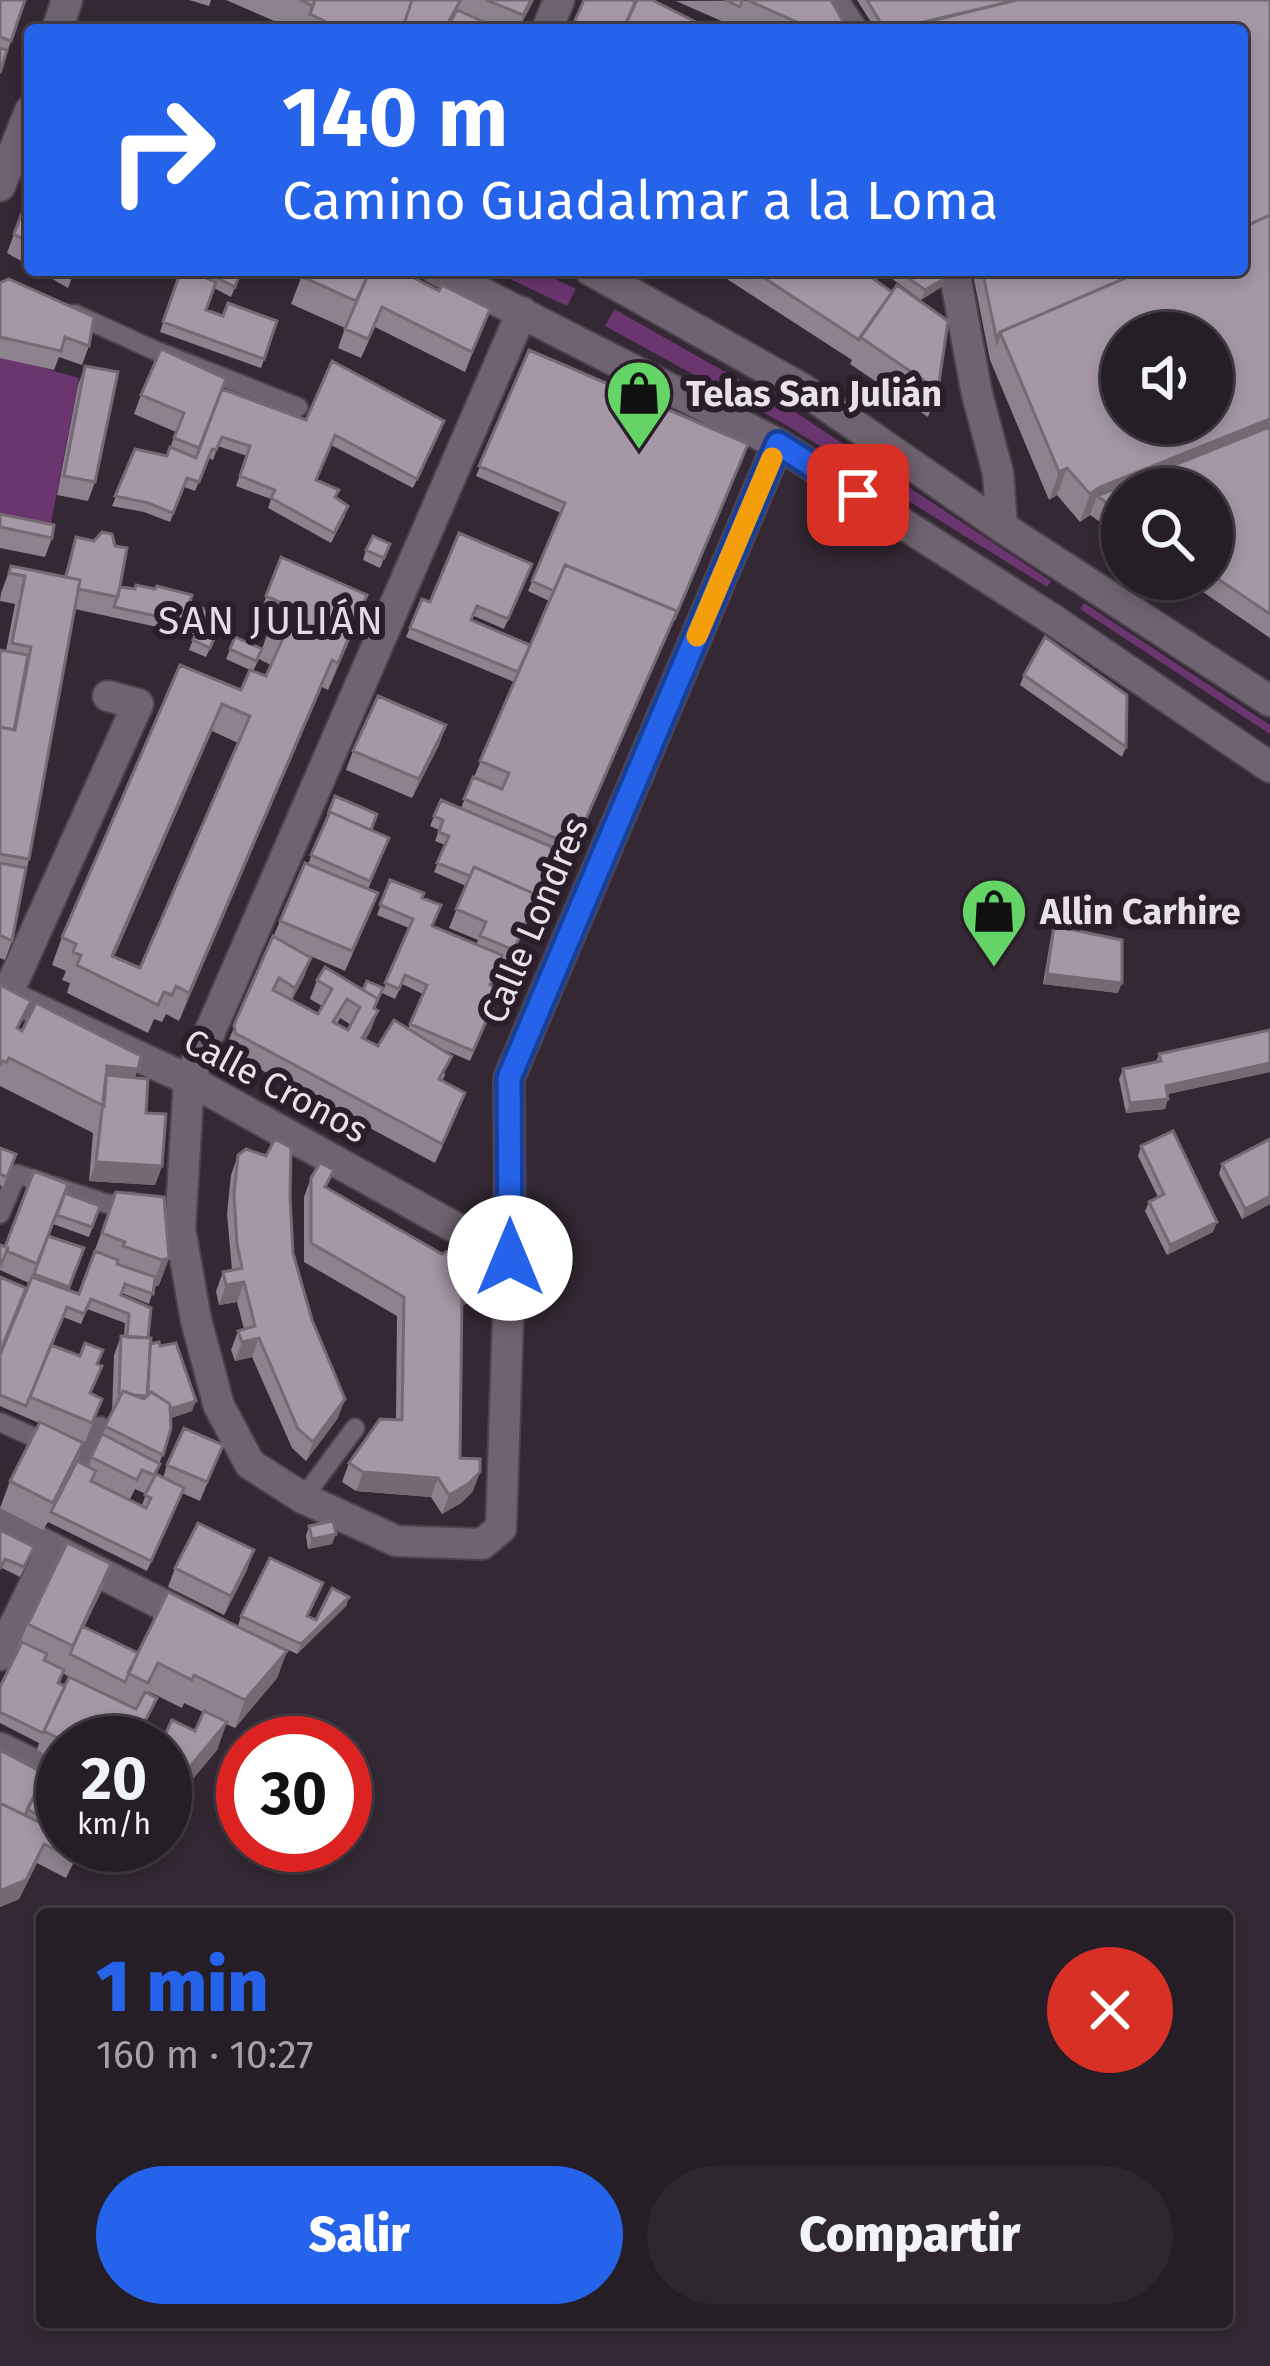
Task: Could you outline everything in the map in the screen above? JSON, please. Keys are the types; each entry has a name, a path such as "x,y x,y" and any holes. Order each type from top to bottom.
{"street":[{"path":"0,187 24,126"},
{"path":"448,276 778,444 1052,619 1270,767"},
{"path":"601,276 801,388 1002,527 1270,700"},
{"path":"955,276 976,394 998,473 1002,527"},
{"path":"303,1498 250,1464 219,1406 196,1320 180,1229 163,1199 189,1079 521,312"},
{"path":"931,324 969,351"},
{"name":"Calle Londres","path":"303,1498 396,1541 482,1544 501,1528 510,1258 509,1078 778,444"},
{"path":"3,994 138,704 107,696"},
{"name":"Calle Cronos","path":"3,994 189,1079 510,1258"},
{"path":"0,1522 216,1632"},
{"path":"0,1655 52,1549"},
{"path":"0,1748 36,1766"}],"lane":[{"path":"58,306 298,407"},
{"path":"0,1214 16,1174 108,1204 163,1199"},
{"path":"0,1422 84,1460 100,1426"},
{"path":"303,1498 355,1427"}],"shaded area":[{"path":"504,276 549,276 576,289 567,306"},
{"path":"614,309 792,410 1051,581 1047,587 786,425 605,326"},
{"path":"0,356 79,378 47,544 0,534"},
{"path":"1084,603 1270,725 1270,734 1080,609"}],"building":[{"path":"0,0 25,0 11,41 0,37"},
{"path":"315,0 412,0 404,24 331,24 310,14"},
{"path":"412,0 460,1 447,24 404,24"},
{"path":"486,0 531,0 523,15"},
{"path":"584,0 636,2 626,24 573,24"},
{"path":"636,0 652,0 700,24 626,24"},
{"path":"747,0 831,0 845,24 801,24"},
{"path":"867,0 1017,0 919,24 881,24"},
{"path":"1017,0 1270,0 1270,215 1248,225 1248,24 915,24"},
{"path":"457,10 488,24 449,24"},
{"path":"24,207 24,240 14,234"},
{"path":"1270,215 1270,419 1233,434 1233,312 1101,312 1101,444 1208,444 1148,468 1101,468 1101,487 1090,494 1067,468 1059,472 1000,332 1130,276 1248,276 1248,225"},
{"path":"179,276 216,282 206,310 223,316 228,303 277,321 264,359 163,322"},
{"path":"214,276 239,276 235,287"},
{"path":"301,276 367,276 356,301"},
{"path":"367,276 410,276 439,291 442,285 490,309 472,352 382,307 368,339 345,329"},
{"path":"761,276 869,276 892,292 859,340"},
{"path":"905,276 947,276 947,277 925,290"},
{"path":"983,276 1130,276 1000,332 997,341"},
{"path":"9,279 94,317 89,346 65,337 61,351 0,337 0,283"},
{"path":"897,285 948,321 938,390 860,337"},
{"path":"161,349 226,379 199,448 174,438 184,413 141,395"},
{"path":"529,350 748,444 674,620 677,611 565,565 554,591 532,581 565,503 479,466"},
{"path":"332,361 444,421 417,479 335,435 316,480 339,490 335,497 348,506 334,533 271,498 275,490 240,476 250,446 222,437 199,482 187,478 173,513 115,496 135,449 167,456 170,447 196,458 222,389 306,420"},
{"path":"85,366 118,372 95,482 64,476"},
{"path":"1270,427 1270,614 1233,589 1233,468 1167,468"},
{"path":"0,514 54,525 52,538 0,527"},
{"path":"102,532 112,534 115,546 127,548 118,597 78,589 80,580 66,577 76,537 94,541"},
{"path":"459,533 532,564 508,619 477,606 471,620 530,645 518,672 410,628 422,599 430,602"},
{"path":"373,536 390,544 384,558 366,550"},
{"path":"281,557 367,595 338,663 332,660 189,993 176,986 172,995 164,992 158,1005 77,965 81,955 73,952 76,944 62,937 180,665 241,690 250,670 266,676 283,638 269,631 280,602 266,596","holes":["222,704 250,716 140,968 112,956"]},
{"path":"565,565 677,611 574,846 464,799 473,777 502,789 509,773 480,761"},
{"path":"11,566 80,580 29,859 0,854 0,727 15,730 31,647 12,643 25,576 9,573"},
{"path":"136,585 192,595 184,622 114,607 120,587 135,589"},
{"path":"200,608 224,614 210,648 193,640 200,625 195,624"},
{"path":"235,637 262,649 256,661 230,649"},
{"path":"1045,637 1127,695 1126,747 1024,675"},
{"path":"0,650 28,655 14,730 0,727"},
{"path":"378,696 446,725 419,779 353,751"},
{"path":"335,796 377,814 371,830 328,814"},
{"path":"441,800 571,855 547,910 533,904 537,895 474,867 470,876 437,863 449,836 439,832 443,820 434,816"},
{"path":"330,812 389,838 370,881 311,855"},
{"path":"0,863 26,868 12,941 0,935"},
{"path":"305,863 378,893 352,951 280,921"},
{"path":"474,867 537,895 514,950 480,936 486,922 456,909"},
{"path":"390,880 441,905 432,926 502,955 490,985 500,990 473,1051 410,1024 427,985 405,975 399,989 385,983 413,919 380,905"},
{"path":"1054,926 1122,940 1122,983 1047,974"},
{"path":"273,936 311,958 295,988 279,978 273,990 318,1014 332,989 317,980 325,967 378,999 374,1008 378,1011 362,1038 378,1046 394,1020 452,1056 439,1079 465,1093 442,1144 235,1033 234,1025","holes":["347,999 360,1007 348,1030 333,1022"]},
{"path":"367,981 383,988 374,1008 378,999 363,990"},
{"path":"0,985 31,1001 17,1028 22,1031 36,1003 141,1056 138,1069 107,1066 104,1106 9,1058 0,1065"},
{"path":"1270,1030 1270,1063 1166,1086 1168,1099 1130,1103 1123,1069 1161,1061 1159,1054"},
{"path":"106,1075 148,1079 146,1113 166,1114 162,1166 96,1162"},
{"path":"1173,1131 1217,1222 1170,1245 1149,1202 1164,1194 1141,1146"},
{"path":"275,1139 291,1148 293,1253 312,1320 345,1399 313,1442 298,1429 259,1338 242,1342 238,1331 255,1326 244,1282 226,1285 223,1272 242,1268 234,1194 238,1155 246,1149 266,1156"},
{"path":"1270,1139 1270,1196 1245,1209 1222,1164"},
{"path":"0,1148 16,1154 7,1177 0,1174"},
{"path":"320,1163 334,1170 325,1187 442,1254 465,1242 474,1258 478,1257 483,1279 462,1291 460,1458 480,1459 480,1472 449,1495 438,1478 363,1472 349,1463 380,1419 402,1420 404,1297 311,1243 311,1178"},
{"path":"34,1171 68,1184 37,1264 5,1247"},
{"path":"116,1192 164,1197 169,1258 162,1260 123,1246 125,1242 102,1233"},
{"path":"65,1193 100,1206 92,1227 57,1215"},
{"path":"48,1236 84,1248 69,1287 34,1274"},
{"path":"95,1251 155,1277 153,1294 125,1284 121,1295 151,1308 148,1338 127,1337 129,1314 91,1299 84,1314 67,1307 26,1406 0,1395 0,1355 32,1277 79,1294"},
{"path":"0,1277 26,1288 0,1352"},
{"path":"121,1336 151,1338 147,1396 119,1394"},
{"path":"159,1342 160,1346 176,1343 196,1401 170,1409 170,1404 148,1394 150,1344"},
{"path":"85,1343 103,1350 97,1364 102,1366 90,1393 102,1399 92,1423 30,1397 51,1345 80,1356"},
{"path":"123,1391 144,1399 151,1392 170,1404 171,1428 163,1455 105,1426"},
{"path":"40,1422 83,1443 53,1503 10,1481"},
{"path":"184,1428 223,1445 207,1482 167,1465"},
{"path":"102,1434 160,1464 154,1475 142,1470 137,1480 91,1457"},
{"path":"77,1461 96,1471 91,1481 146,1508 151,1498 145,1495 156,1474 184,1488 151,1561 51,1512"},
{"path":"333,1521 336,1534 312,1539 309,1526"},
{"path":"198,1523 254,1550 231,1596 175,1568"},
{"path":"0,1530 34,1547 24,1567 5,1559 0,1569"},
{"path":"67,1543 111,1564 73,1646 28,1624"},
{"path":"270,1558 323,1583 307,1616 316,1620 332,1588 349,1597 301,1644 241,1616"},
{"path":"168,1592 287,1651 245,1700 158,1663 148,1683 128,1673"},
{"path":"82,1626 138,1653 125,1682 70,1654"},
{"path":"22,1642 47,1654 44,1660 64,1670 58,1683 65,1686 51,1716 36,1716 36,1730 0,1712 0,1687"},
{"path":"69,1677 136,1709 145,1692 157,1698 148,1716 51,1716"},
{"path":"204,1711 216,1717 216,1735 192,1764 192,1730"},
{"path":"0,1750 36,1769 36,1792 25,1815 0,1803"},
{"path":"36,1792 36,1814 27,1809"},
{"path":"0,1803 36,1821 36,1860 26,1880 0,1891"}],"slow traffic":[{"path":"697,636 772,458"}],"place":[{"name":"Telas San Julián","path":"639,452"},
{"name":"Allin Carhire","path":"994,970"}],"district":[{"name":"SAN JULIÁN","path":"272,620"}],"route":[{"path":"510,1258 509,1078 778,444 858,495"}]}
